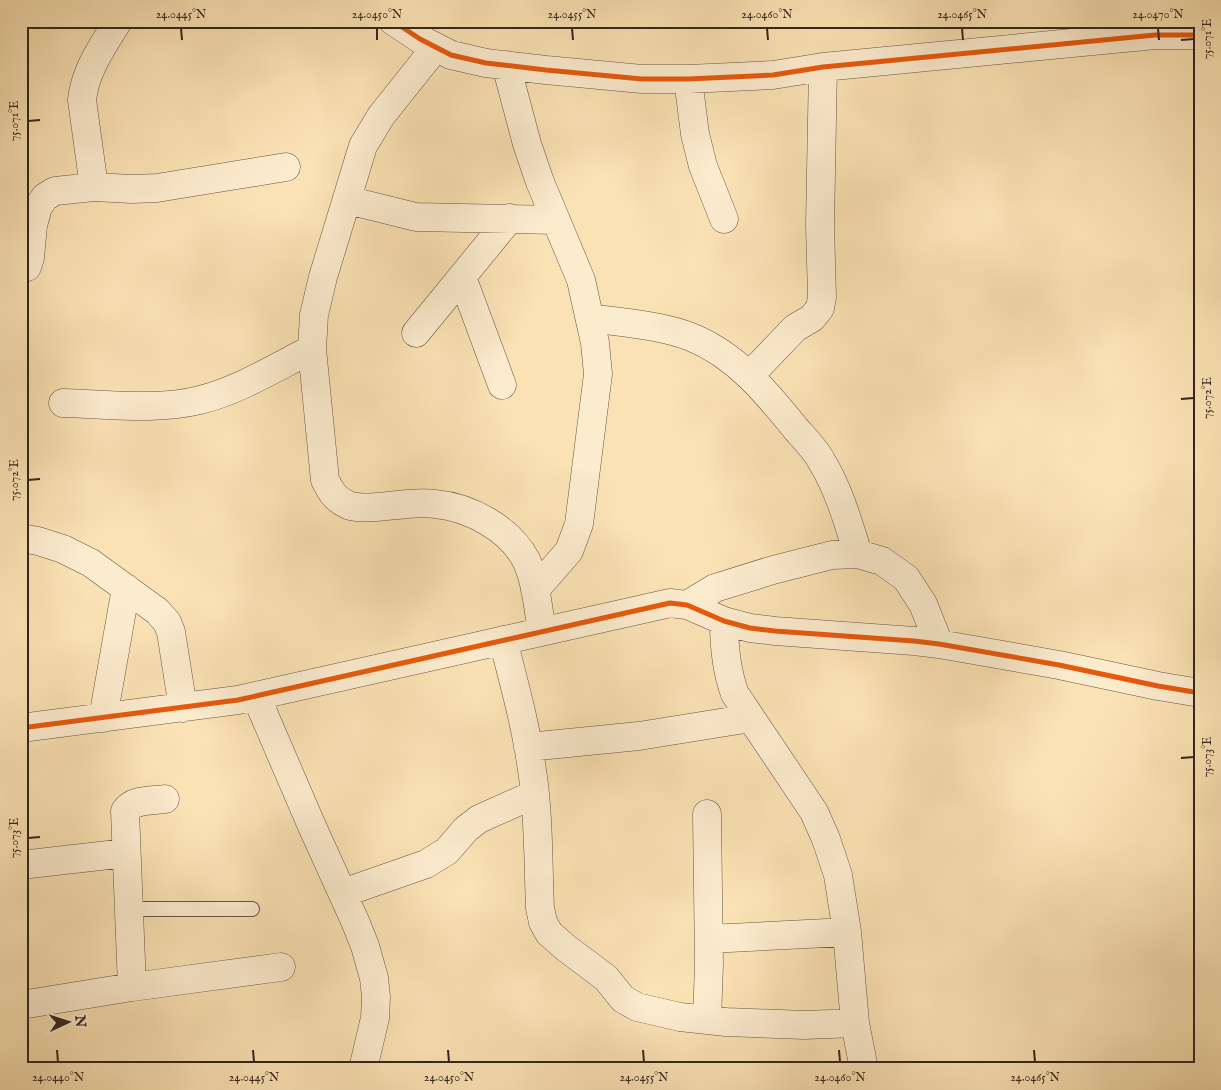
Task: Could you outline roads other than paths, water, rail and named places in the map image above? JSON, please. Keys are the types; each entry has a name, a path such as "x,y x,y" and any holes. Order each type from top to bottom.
{"street":[{"path":"94,187 82,100 83,86 90,68 118,21"},
{"path":"393,21 451,55 486,63 642,79 688,79 773,74 823,67 1156,34 1200,35"},
{"path":"436,47 381,116 363,146 323,277 314,315 312,349 325,480 333,496 349,506 436,504 460,510 488,521 512,538 527,561 536,590 542,631"},
{"path":"506,65 527,144 540,182 581,280 596,343 598,374 579,524 569,551 536,590"},
{"path":"750,375 795,328 812,318 820,308 822,297 820,226 823,67"},
{"path":"688,79 695,134 703,166 724,219"},
{"path":"21,270 27,267 30,258 33,225 38,207 45,197 55,191 94,187 157,188 286,167"},
{"path":"347,200 416,217 556,220"},
{"path":"416,333 510,218"},
{"path":"462,277 502,385"},
{"path":"591,318 664,330 692,338 718,352 750,375 774,401 822,460 839,496 858,554"},
{"path":"63,403 156,405 200,400 253,379 312,349"},
{"path":"21,538 63,549 91,564 157,611 167,622 174,644 183,708"},
{"path":"687,605 715,588 773,570 832,555 858,554 882,561 906,578 923,604 939,644"},
{"path":"103,718 126,588"},
{"path":"21,728 183,708 256,696 670,603 687,605 724,621 750,628 939,644 1059,665 1200,693"},
{"path":"724,621 724,649 728,674 735,694 814,812 826,839 838,875 847,932 855,1023 864,1069"},
{"path":"503,640 528,747 535,794 540,908 543,922 549,933 606,978 623,999 637,1007 680,1017 707,1020 804,1025 855,1023"},
{"path":"256,696 365,946 374,978 376,997 375,1018 363,1069"},
{"path":"528,747 639,736 751,718"},
{"path":"343,893 426,864 447,851 466,829 479,819 535,794"},
{"path":"132,987 125,812 129,805 135,802 165,799"},
{"path":"706,814 709,939 707,1020"},
{"path":"21,865 126,853"},
{"path":"709,939 847,932"},
{"path":"21,1005 132,987 281,967"}],"lane":[{"path":"128,909 252,910"}]}
